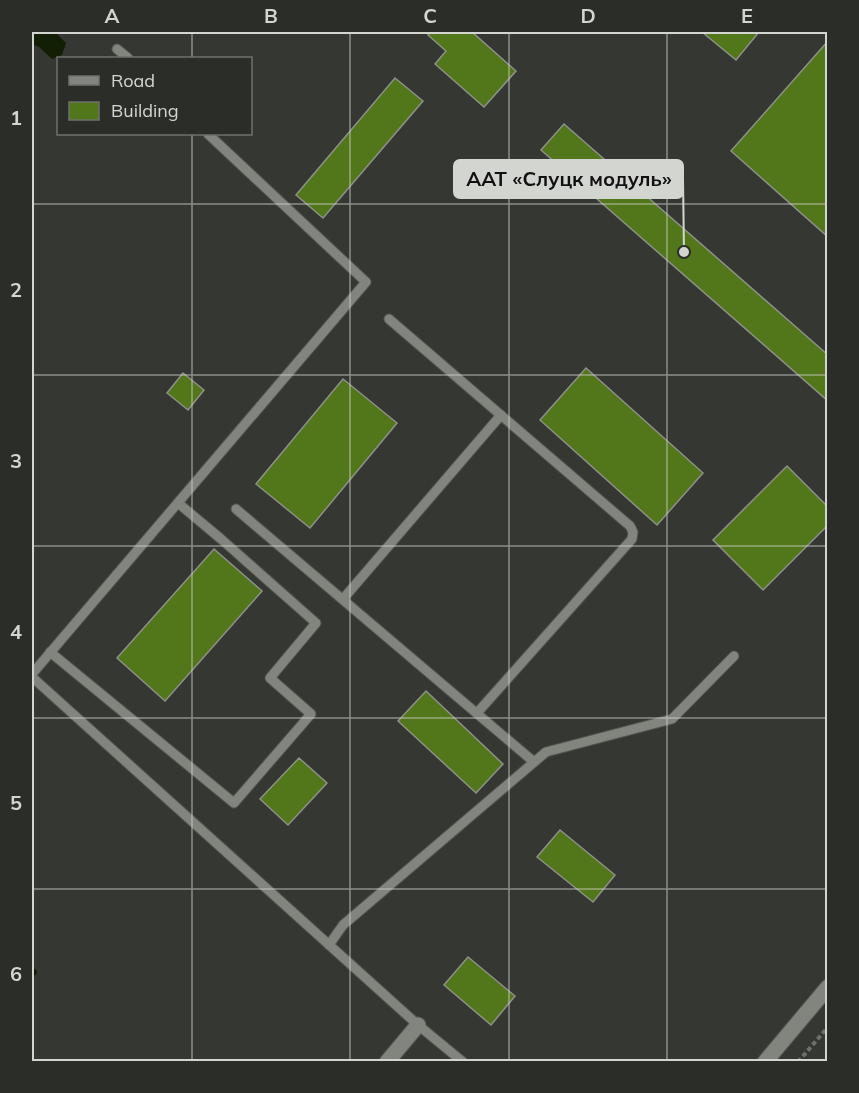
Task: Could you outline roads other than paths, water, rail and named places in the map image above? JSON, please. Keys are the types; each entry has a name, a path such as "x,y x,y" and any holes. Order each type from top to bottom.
{"main road":[{"path":"765,1062 828,987"},
{"path":"387,1062 418,1025"}],"lane":[{"path":"117,49 127,57"},
{"path":"209,135 366,282 32,676 418,1025 463,1062"},
{"path":"389,319 630,526 633,532 632,539 477,713"},
{"path":"343,599 501,415"},
{"path":"50,652 234,803 311,714 270,678 316,622 178,503"},
{"path":"236,509 534,762"},
{"path":"329,945 343,926 546,752 672,719 734,656"}],"place":[{"name":"ААТ «Слуцк модуль»","path":"684,252"}]}
